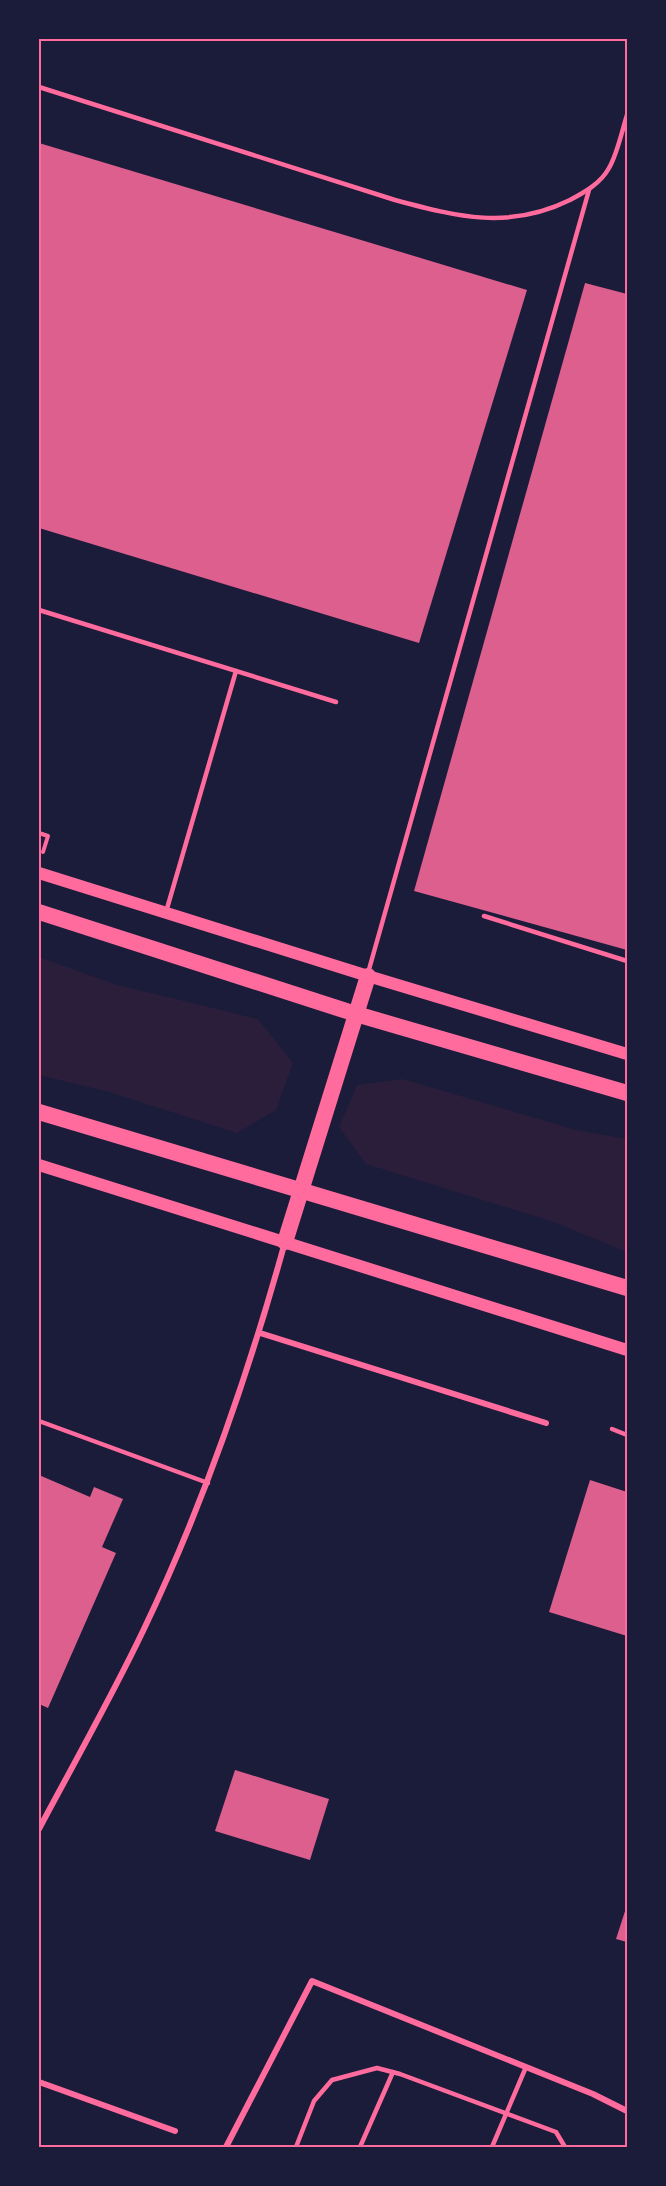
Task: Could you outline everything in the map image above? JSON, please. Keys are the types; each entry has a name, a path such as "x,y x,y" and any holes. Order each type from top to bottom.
{"highway":[{"path":"39,912 356,1014 627,1093"},
{"path":"285,1242 368,976"},
{"path":"39,1112 627,1288"}],"main road":[{"path":"39,873 627,1054"},
{"path":"39,1166 627,1350"}],"street":[{"path":"39,1829 143,1632 208,1483 260,1334 285,1242"},
{"path":"260,1334 546,1423"},
{"path":"226,2147 312,1982 593,2094 627,2111"},
{"path":"39,2082 175,2131"}],"lane":[{"path":"39,87 451,216 502,220 554,208 589,190 610,168 627,115"},
{"path":"368,976 589,190"},
{"path":"39,610 336,702"},
{"path":"166,912 236,671"},
{"path":"484,916 627,961"},
{"path":"39,1421 208,1483"},
{"path":"612,1430 627,1435"},
{"path":"492,2147 526,2067"},
{"path":"296,2147 314,2101 332,2080 377,2068 556,2132 565,2147"},
{"path":"360,2147 393,2072"}],"path":[{"path":"39,833 48,836"}],"shaded area":[{"path":"39,957 114,984 258,1019 293,1063 276,1110 237,1133 109,1092 39,1075"},
{"path":"403,1079 576,1130 627,1139 627,1252 554,1222 366,1164 339,1127 357,1085"}],"building":[{"path":"39,143 527,290 419,643 39,528"},
{"path":"585,283 627,294 627,950 414,891"},
{"path":"39,1475 90,1497 94,1487 123,1499 102,1547 116,1553 48,1708 39,1704"},
{"path":"590,1480 627,1492 627,1636 549,1612"},
{"path":"235,1770 329,1799 310,1860 215,1831"},
{"path":"627,1905 627,1942 616,1939"}]}
